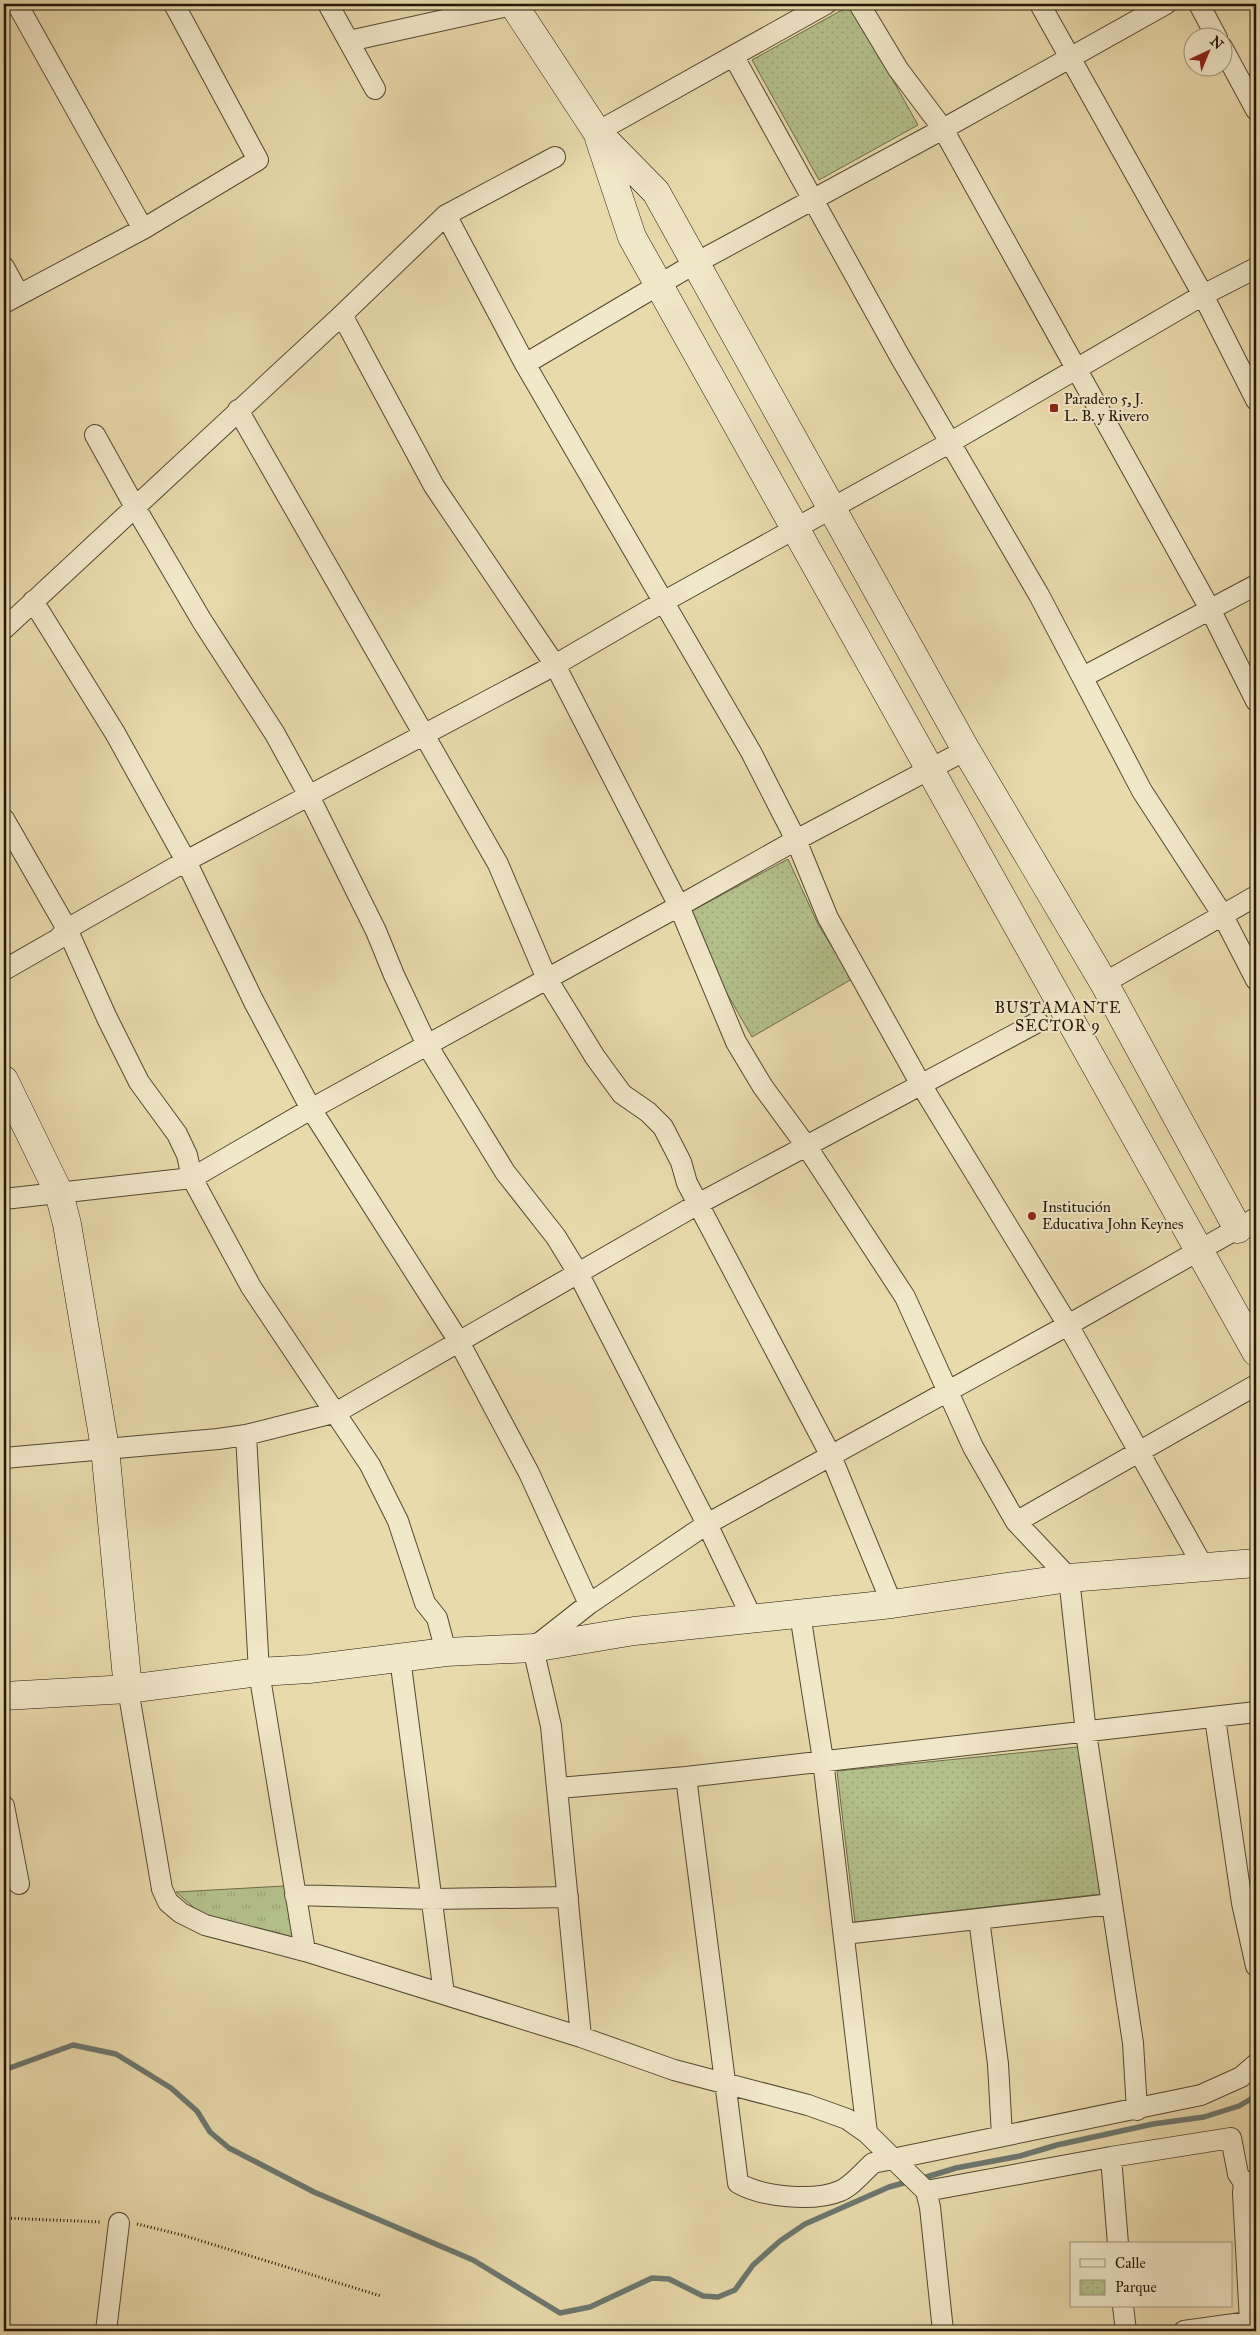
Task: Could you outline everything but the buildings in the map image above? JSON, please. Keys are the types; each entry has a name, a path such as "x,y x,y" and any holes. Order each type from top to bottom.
{"street":[{"path":"17,4 144,229"},
{"path":"4,267 11,299 144,229 258,160 174,4"},
{"path":"328,4 375,89"},
{"path":"349,42 515,4 597,132 656,192 694,264 966,750 1247,1223 1068,1325 707,1524 589,1604 533,1648"},
{"path":"597,132 826,4"},
{"path":"859,4 898,69 943,129 1211,611 1256,701"},
{"path":"1040,4 1203,295 1256,400"},
{"path":"525,364 694,264 943,129 1166,4"},
{"path":"1199,4 1212,28"},
{"path":"734,57 899,355 1039,595 1142,791 1222,914 1256,980"},
{"path":"1232,66 1256,110"},
{"path":"597,132 632,237 1256,1352"},
{"path":"4,629 342,315 446,215 555,157"},
{"path":"446,215 525,364 751,752 796,840 828,918 920,1083 1068,1325 1137,1452 1204,1568"},
{"path":"4,970 58,939 67,929 186,861 555,665 663,602 951,442 1203,295 1256,268"},
{"path":"342,315 434,486 555,665 679,906 736,1042 763,1087 807,1147 905,1297 973,1447 1016,1522 1069,1578 1086,1733 1133,2043 1137,2110"},
{"path":"238,410 498,864 548,979 595,1057 622,1094 648,1112 663,1127 674,1145 687,1183 831,1456 892,1604"},
{"path":"95,435 202,621 275,734 309,796 376,930 427,1045 505,1172 556,1237 578,1273 707,1524 752,1618"},
{"path":"1082,677 1211,611 1256,585"},
{"path":"33,602 115,733 186,861 254,1002 310,1109 458,1340 529,1473 589,1604"},
{"path":"4,1199 192,1178 310,1109 548,979 796,840 966,750"},
{"path":"4,819 67,929 107,1018 139,1082 177,1134 187,1155 192,1178 251,1287 370,1465 398,1521 425,1603 437,1618 446,1652"},
{"path":"1104,983 1256,896"},
{"path":"4,1458 218,1439 246,1435 336,1412 458,1340 698,1204 807,1147 920,1083 1038,1022"},
{"path":"4,1080 59,1193 67,1224 105,1448 128,1689 162,1889 168,1902 181,1914 206,1926 305,1951 581,2037 674,2070 808,2105 847,2119 867,2133 926,2191 930,2207 943,2331"},
{"path":"1016,1522 1256,1385"},
{"path":"246,1435 259,1672 305,1951"},
{"path":"4,1696 128,1689 259,1672 446,1652 533,1648 634,1631 892,1604 1069,1578 1256,1563"},
{"path":"800,1614 823,1760 867,2133"},
{"path":"533,1648 551,1726 559,1788 581,2037"},
{"path":"400,1658 444,1994"},
{"path":"559,1788 686,1777 823,1760 1086,1733 1256,1712"},
{"path":"1214,1718 1242,1903 1256,1966"},
{"path":"686,1777 738,2183 748,2189 788,2196 840,2191 873,2163 1137,2110 1201,2095 1241,2077 1256,2064"},
{"path":"4,1806 20,1884"},
{"path":"296,1895 432,1899 568,1896"},
{"path":"844,1934 1112,1904"},
{"path":"979,1919 998,2064 1002,2136"},
{"path":"926,2191 1231,2138 1238,2174 1250,2182 1253,2321 1184,2331"},
{"path":"1110,2158 1118,2242"},
{"path":"106,2331 119,2223"},
{"path":"1124,2308 1126,2331"}],"path":[{"path":"4,2218 140,2224 382,2296"}],"green space":[{"path":"851,5 918,125 819,180 752,60"},
{"path":"788,859 818,924 852,979 752,1037 721,983 688,913"},
{"path":"1078,1747 1101,1894 855,1922 837,1771"},
{"path":"284,1886 294,1941 200,1913 176,1892"}],"waterway":[{"path":"4,2070 73,2045 116,2054 171,2088 197,2111 210,2132 229,2148 314,2192 473,2260 560,2313 590,2307 652,2278 669,2279 703,2296 718,2297 735,2290 753,2265 780,2241 805,2224 889,2187 911,2181"},
{"path":"920,2179 956,2168 1020,2156 1057,2145 1153,2124 1204,2117 1239,2106 1256,2096"}],"place":[{"name":"Paradero 5, J. L. B. y Rivero","path":"1054,408"},
{"name":"Institución Educativa John Keynes","path":"1032,1216"}],"district":[{"name":"BUSTAMANTE SECTOR 9","path":"1058,1016"}]}
